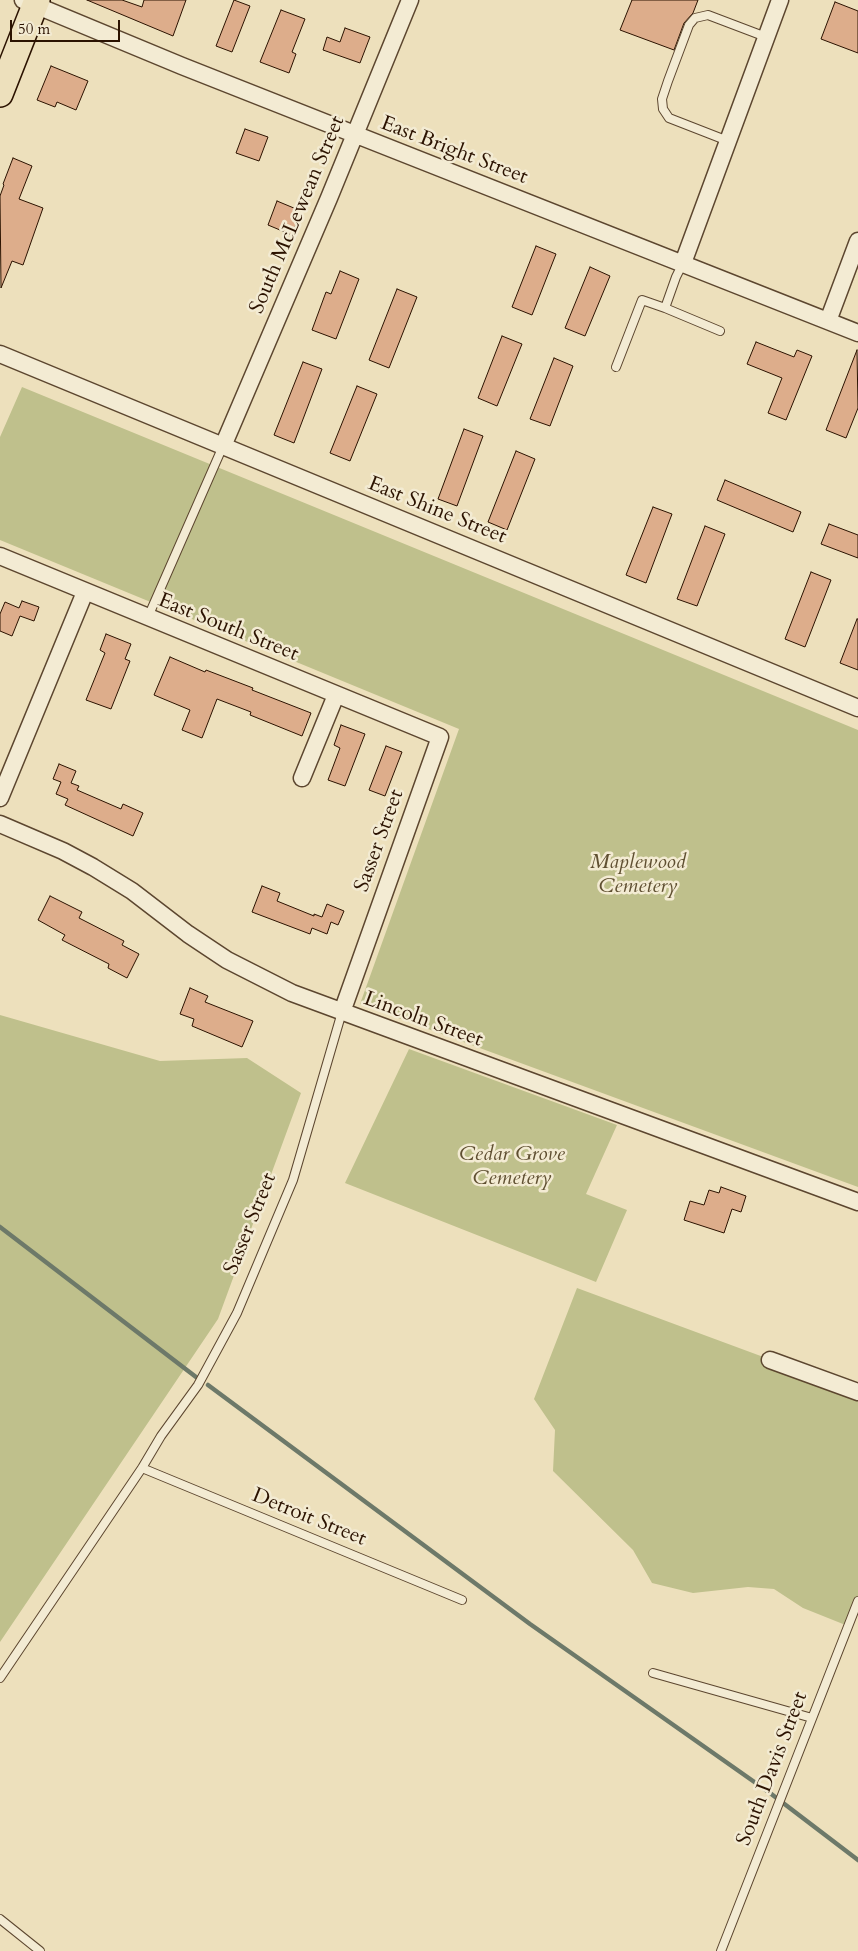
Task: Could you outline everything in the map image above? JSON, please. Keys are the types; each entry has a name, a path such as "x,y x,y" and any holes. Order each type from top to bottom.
{"main road":[{"path":"0,94 32,2"}],"street":[{"name":"South McLewean Street","path":"223,446 410,0"},
{"path":"683,263 780,0"},
{"name":"East Bright Street","path":"32,2 182,66 858,333"},
{"path":"828,321 858,241"},
{"name":"East Shine Street","path":"0,354 858,708"},
{"name":"East South Street","path":"0,556 440,737"},
{"path":"0,798 85,592"},
{"path":"302,778 336,695"},
{"name":"Sasser Street","path":"342,1012 440,737"},
{"name":"Lincoln Street","path":"0,824 93,866 132,891 188,934 227,960 285,990 858,1202"},
{"path":"770,1360 858,1392"}],"lane":[{"path":"728,141 669,118 663,109 662,98 689,25 695,18 708,15 766,38"},
{"path":"665,308 683,263"},
{"path":"616,367 642,300 720,331"},
{"path":"148,618 223,446"},
{"name":"Sasser Street","path":"0,1678 142,1468 161,1436 198,1385 241,1304 292,1180 342,1012"},
{"name":"Detroit Street","path":"142,1468 462,1600"},
{"name":"South Davis Street","path":"721,1951 858,1601"},
{"path":"653,1673 812,1718"},
{"path":"0,1919 40,1951"}],"green space":[{"name":"Maplewood Cemetery","path":"22,387 858,730 858,1187 360,1004 459,729 0,540 0,437"},
{"path":"0,1015 160,1061 247,1058 301,1093 218,1319 0,1642"},
{"name":"Cedar Grove Cemetery","path":"409,1049 617,1125 586,1194 627,1210 596,1282 345,1183"},
{"path":"577,1288 858,1392 858,1601 848,1626 803,1608 774,1589 748,1587 693,1593 652,1583 633,1550 553,1471 555,1430 534,1399"}],"building":[{"path":"87,0 122,0 142,7 144,0 186,0 173,36"},
{"path":"234,0 250,6 232,52 216,46"},
{"path":"632,0 698,0 693,13 684,23 674,50 620,30"},
{"path":"835,2 858,11 858,53 821,39"},
{"path":"281,10 305,19 292,52 296,54 289,73 260,62"},
{"path":"345,28 370,37 360,63 323,50 327,37 340,42"},
{"path":"51,66 88,81 76,110 57,102 55,107 37,100"},
{"path":"245,129 268,137 259,161 236,153"},
{"path":"13,158 32,166 19,199 43,208 23,265 12,261 1,288 0,196"},
{"path":"277,201 301,211 292,235 268,225"},
{"path":"536,246 556,254 532,315 512,307"},
{"path":"590,267 610,276 585,336 565,328"},
{"path":"340,271 359,279 336,339 312,330 326,292 331,294"},
{"path":"397,289 417,297 389,368 369,360"},
{"path":"502,336 522,344 497,406 478,398"},
{"path":"756,342 794,357 797,350 812,356 786,420 768,413 782,378 747,364"},
{"path":"857,350 858,408 846,438 826,430"},
{"path":"554,358 573,366 550,426 530,419"},
{"path":"303,362 322,369 294,443 274,435"},
{"path":"357,386 377,394 350,461 330,453"},
{"path":"464,429 483,436 457,506 438,499"},
{"path":"516,451 535,459 507,530 488,522"},
{"path":"725,480 801,512 793,532 717,500"},
{"path":"653,507 672,514 646,583 626,575"},
{"path":"829,524 858,535 858,558 821,544"},
{"path":"705,526 725,534 697,606 677,599"},
{"path":"811,572 831,580 805,647 785,639"},
{"path":"22,601 39,607 34,621 20,616 12,636 0,631 0,614 5,602 19,608"},
{"path":"858,619 858,670 840,663"},
{"path":"106,634 131,644 125,659 130,661 111,709 86,700 105,653 100,650"},
{"path":"170,657 205,672 206,670 253,688 252,690 311,713 302,736 250,715 251,712 217,699 202,738 182,730 190,710 154,695"},
{"path":"341,725 365,734 345,786 328,780 340,748 334,745"},
{"path":"386,746 402,752 385,796 369,790"},
{"path":"59,764 76,771 71,783 79,786 77,790 121,809 123,804 143,813 133,836 65,805 68,799 56,794 61,782 53,779"},
{"path":"262,886 280,893 277,901 314,916 314,914 322,917 327,904 344,911 338,925 331,922 327,934 312,928 310,934 252,912"},
{"path":"50,896 82,912 79,918 124,941 122,945 139,954 127,978 108,968 109,964 62,940 65,935 38,920"},
{"path":"190,988 208,996 205,1002 253,1021 242,1047 192,1026 194,1019 180,1014"},
{"path":"721,1187 746,1196 741,1212 732,1209 724,1233 684,1220 690,1201 704,1205 709,1190 719,1193"}],"waterway":[{"path":"0,1227 196,1377"},
{"path":"208,1385 530,1624 770,1793 858,1860"}]}
